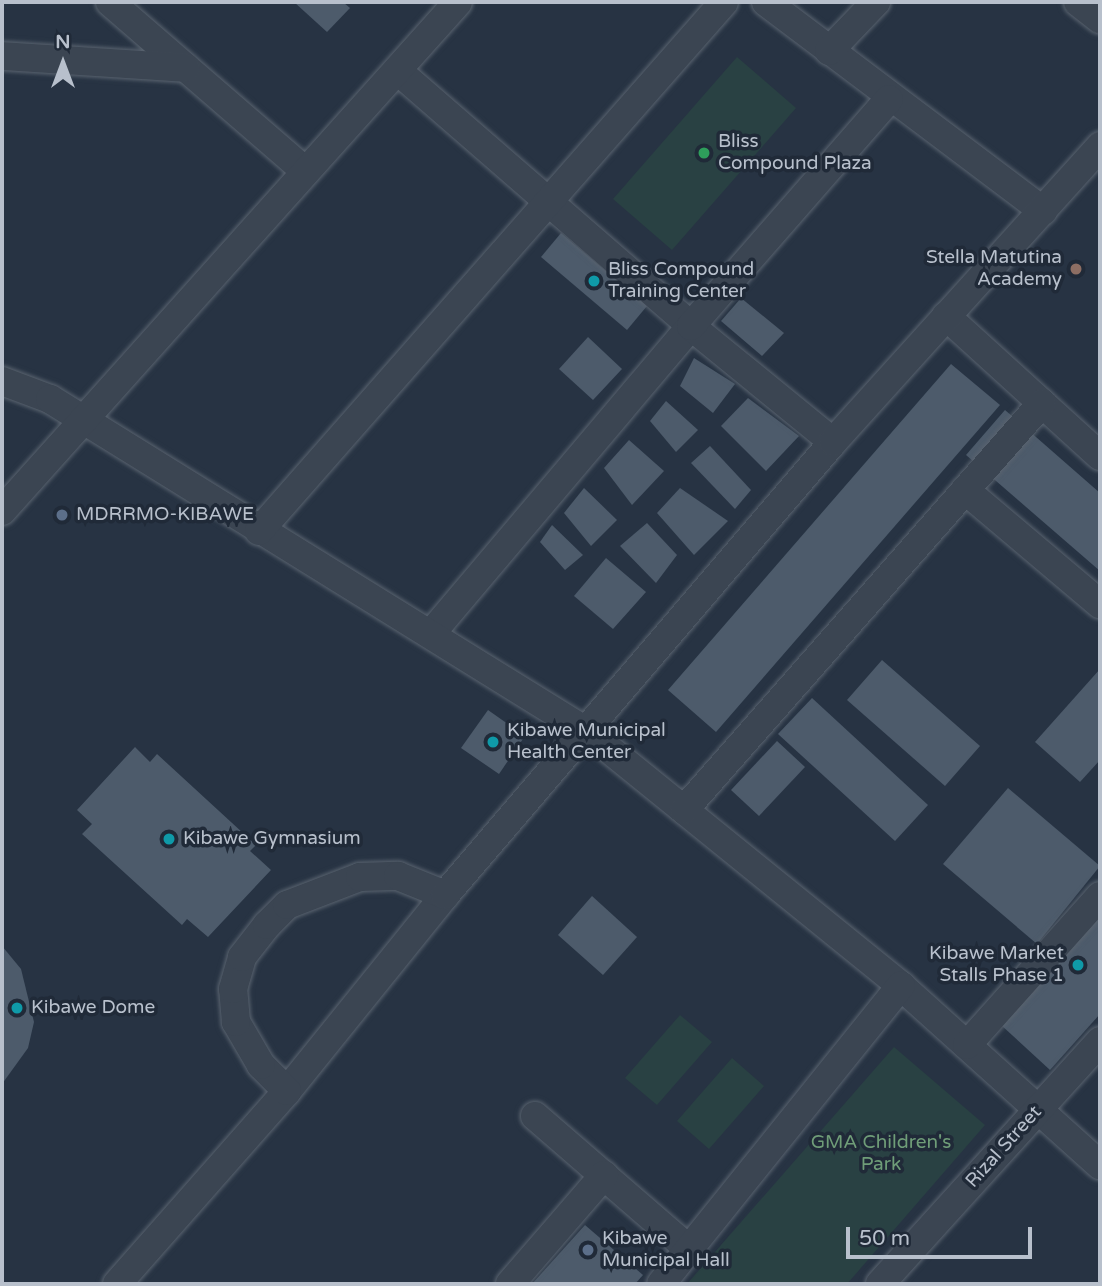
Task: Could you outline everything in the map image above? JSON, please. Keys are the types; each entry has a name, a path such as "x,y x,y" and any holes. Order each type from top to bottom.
{"street":[{"path":"110,2 303,170"},
{"path":"2,511 303,170 398,71 458,2"},
{"path":"259,531 724,2"},
{"path":"766,2 889,99 1043,211"},
{"path":"829,51 876,2"},
{"path":"1078,2 1100,19"},
{"path":"2,56 186,68"},
{"path":"398,71 691,326 833,442"},
{"path":"431,634 691,326 889,99"},
{"path":"117,1284 287,1091 445,895 589,733 833,442 1100,146"},
{"path":"946,316 1100,456"},
{"path":"2,381 50,398 83,422 589,733 901,986 1100,1165"},
{"path":"684,810 1042,403"},
{"path":"965,490 1100,604"},
{"path":"287,1091 261,1065 236,1022 233,989 242,957 267,925 287,905 360,877 398,876 445,895"},
{"path":"967,1045 1100,896"},
{"path":"661,1284 691,1251 901,986"},
{"name":"Rizal Street","path":"880,1284 1100,1041"},
{"path":"535,1116 691,1251"},
{"path":"510,1284 604,1175"}],"green space":[{"name":"Bliss Compound Plaza","path":"737,57 796,108 672,250 613,199"},
{"path":"680,1015 712,1042 657,1105 625,1078"},
{"name":"GMA Children's Park","path":"894,1047 985,1125 847,1284 687,1284"},
{"path":"732,1058 764,1086 709,1149 677,1121"}],"building":[{"path":"294,2 343,2 350,8 327,32"},
{"name":"Bliss Compound Training Center","path":"561,233 647,306 627,330 541,257"},
{"path":"741,298 784,333 762,356 721,321"},
{"path":"588,337 622,369 593,400 559,369"},
{"path":"694,358 735,384 713,413 680,386"},
{"path":"951,364 1000,405 716,732 668,690"},
{"path":"748,398 799,436 766,471 721,426"},
{"path":"666,401 698,430 676,452 650,421"},
{"path":"1005,410 1100,493 1100,571 966,455"},
{"path":"629,440 664,471 632,505 604,468"},
{"path":"710,446 751,490 735,509 691,463"},
{"path":"584,488 617,520 591,546 564,513"},
{"path":"680,488 728,521 694,555 657,513"},
{"path":"647,523 677,555 656,583 620,546"},
{"path":"552,525 583,555 565,570 540,542"},
{"path":"606,558 646,592 613,629 574,596"},
{"path":"882,660 980,746 945,786 847,700"},
{"path":"1100,669 1100,760 1080,782 1035,742"},
{"path":"812,698 928,805 895,841 778,734"},
{"name":"Kibawe Municipal Health Center","path":"488,710 525,736 499,774 461,748"},
{"path":"777,741 805,767 759,816 731,790"},
{"name":"Kibawe Gymnasium","path":"135,747 150,762 157,754 256,845 250,851 271,870 208,937 187,919 182,925 82,834 92,824 77,810"},
{"path":"1008,788 1100,866 1037,944 943,864"},
{"path":"592,896 637,937 603,975 558,935"},
{"name":"Kibawe Market Stalls Phase 1","path":"1100,916 1100,1014 1050,1070 1001,1025"},
{"name":"Kibawe Dome","path":"2,946 21,969 34,1022 28,1048 2,1084"},
{"name":"Kibawe Municipal Hall","path":"585,1225 643,1275 635,1284 532,1284"}],"place":[{"name":"Bliss Compound Plaza","path":"704,153"},
{"name":"Stella Matutina Academy","path":"1076,269"},
{"name":"Bliss Compound Training Center","path":"594,281"},
{"name":"MDRRMO-KIBAWE","path":"62,515"},
{"name":"Kibawe Municipal Health Center","path":"493,742"},
{"name":"Kibawe Gymnasium","path":"169,839"},
{"name":"Kibawe Market Stalls Phase 1","path":"1078,965"},
{"name":"Kibawe Dome","path":"17,1008"},
{"name":"Kibawe Municipal Hall","path":"588,1250"}]}
